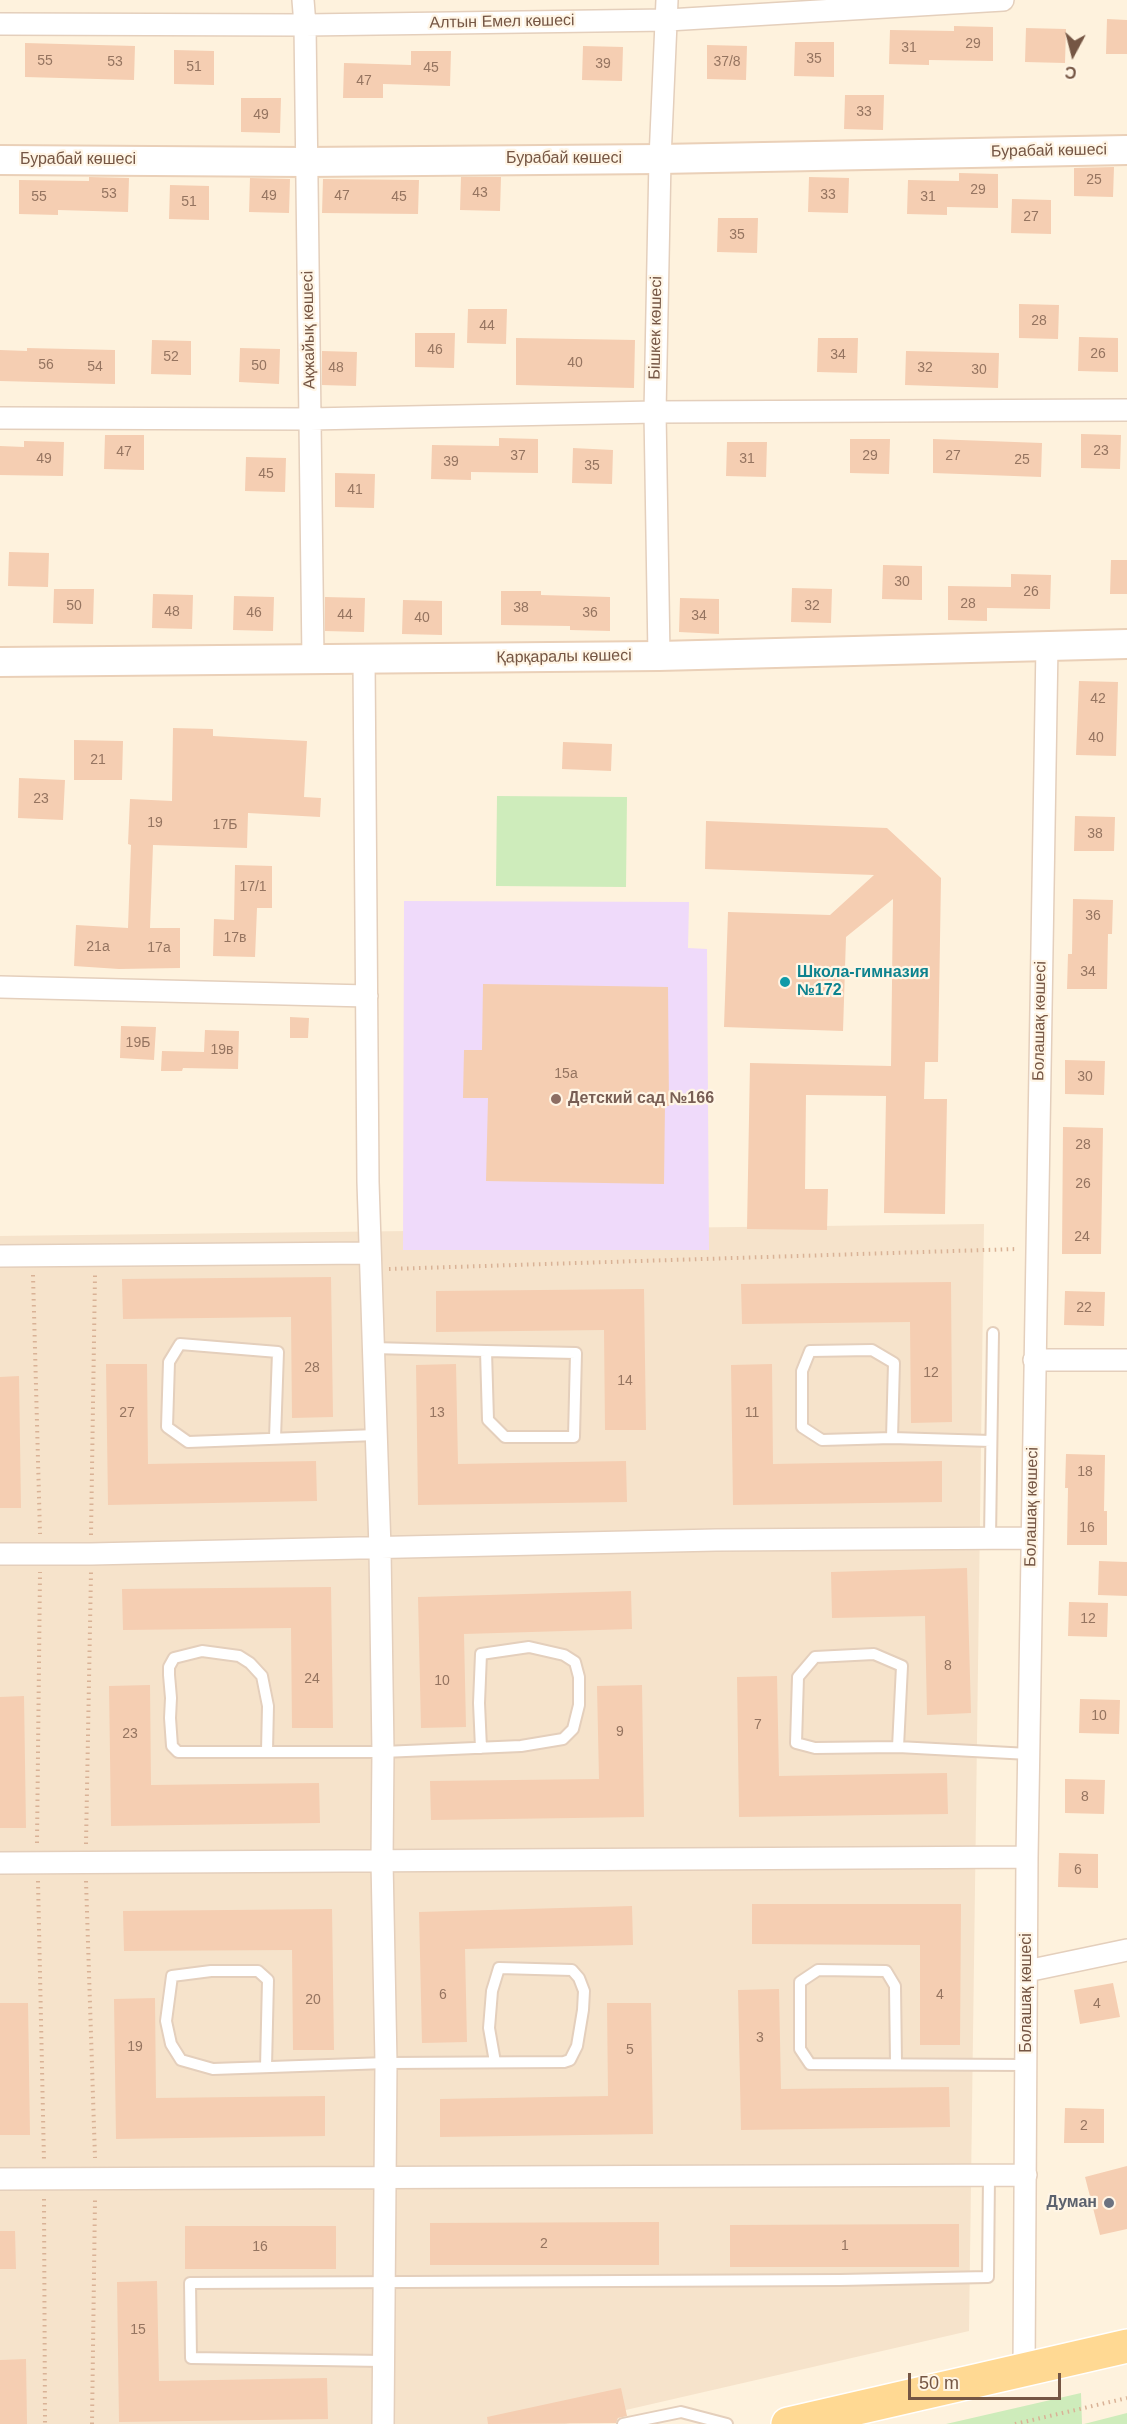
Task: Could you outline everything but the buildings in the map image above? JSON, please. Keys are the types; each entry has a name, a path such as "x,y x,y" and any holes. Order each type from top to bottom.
{"main road":[{"path":"788,2424 1127,2346"}],"street":[{"name":"Ақжайық көшесі","path":"303,0 313,659"},
{"name":"Алтын Емел көшесі","path":"0,24 305,25 668,10 1003,0"},
{"name":"Бішкек көшесі","path":"658,656 655,412 660,159 668,10"},
{"name":"Бурабай көшесі","path":"0,159 306,162 660,159 1127,150"},
{"path":"0,418 310,419 655,412 1127,410"},
{"name":"Қарқаралы көшесі","path":"0,662 658,656 1127,644"},
{"name":"Болашақ көшесі","path":"1024,2370 1027,1857 1047,645"},
{"path":"364,660 370,1261 380,1549 383,1752 382,1862 386,2063 383,2424"},
{"path":"0,987 367,996"},
{"path":"0,1256 370,1261"},
{"path":"1034,1360 1127,1359"},
{"path":"0,1554 380,1549 716,1540 1032,1538"},
{"path":"0,1863 1027,1857"},
{"path":"1027,1971 1127,1950"},
{"path":"0,2179 1026,2175"}],"lane":[{"path":"990,1538 993,1333"},
{"path":"275,1438 278,1352 180,1344 169,1362 167,1427 189,1442 376,1435"},
{"path":"373,1348 576,1353 574,1437 505,1437 488,1420 486,1351"},
{"path":"892,1438 894,1363 872,1350 810,1352 802,1371 802,1427 822,1440 892,1438 991,1441"},
{"path":"267,1751 268,1706 262,1676 250,1664 239,1656 202,1651 174,1658 169,1666 171,1746 178,1752 383,1752 481,1748 521,1746 563,1739 573,1729 579,1705 579,1677 575,1662 564,1655 529,1647 481,1654 479,1703 481,1748"},
{"path":"898,1747 902,1666 874,1654 814,1657 798,1677 796,1743 815,1748 898,1747 1029,1754"},
{"path":"266,2067 268,1980 258,1971 211,1971 172,1976 166,2021 171,2044 181,2060 213,2069 386,2063 557,2063 570,2060 577,2046 584,1991 579,1978 572,1970 499,1968 492,1991 489,2028 495,2062"},
{"path":"896,2063 896,1986 886,1971 818,1970 800,1982 801,2049 810,2064 1027,2064"},
{"path":"383,2361 191,2358 190,2283 840,2280 988,2277 989,2176"},
{"path":"623,2424 681,2412 727,2424"}],"path":[{"path":"370,1261 1036,1249"},
{"path":"32,1256 40,1554 37,1863 44,2179 45,2424"},
{"path":"1016,2424 1127,2398"}],"shaded area":[{"name":"Детский сад №166","path":"404,901 689,902 688,948 707,949 709,1250 403,1250"},
{"path":"984,1224 969,2331 565,2424 0,2424 0,1236"}],"green space":[{"path":"497,796 627,797 626,887 496,886"},
{"path":"1081,2393 1082,2424 946,2424"},
{"path":"1127,2413 1127,2424 1084,2424"}],"place":[{"name":"Школа-гимназия №172","path":"785,982"},
{"name":"Детский сад №166","path":"556,1099"},
{"name":"Думан","path":"1109,2203"}]}
